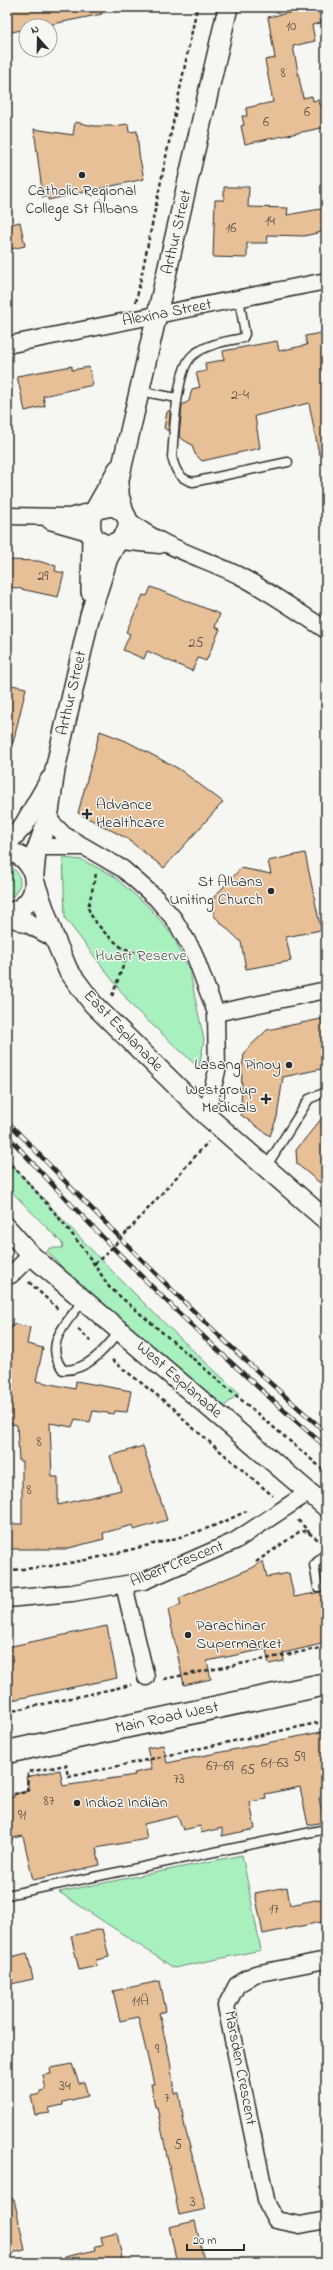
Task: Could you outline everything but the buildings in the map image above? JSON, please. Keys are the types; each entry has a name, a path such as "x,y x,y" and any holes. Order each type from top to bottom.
{"main road":[{"name":"Main Road West","path":"7,1752 326,1684"}],"street":[{"name":"Arthur Street","path":"126,516 119,495 119,479 228,7"},
{"name":"Alexina Street","path":"7,345 326,281"},
{"path":"92,534 90,525 91,517 97,510 110,481 125,458"},
{"path":"7,516 69,517 112,506 119,508 143,532 175,548 214,563 267,590 326,630"},
{"path":"118,541 127,531 126,516"},
{"path":"37,517 92,534 103,543 118,541 175,548"},
{"name":"Arthur Street","path":"90,615 92,534"},
{"name":"Arthur Street","path":"34,879 38,847 48,819 55,770 90,615 108,558 118,541"},
{"name":"Arthur Street","path":"7,843 24,825 55,770"},
{"path":"48,819 64,835 123,869 156,898 174,919 195,956 216,1013 216,1071 206,1115"},
{"path":"38,847 84,847"},
{"path":"7,851 24,859 34,879 28,902 21,908 7,914"},
{"name":"East Esplanade","path":"34,879 54,937 68,970 94,1004 206,1115 326,1220"},
{"path":"7,914 54,937"},
{"path":"216,1013 326,990"},
{"name":"West Esplanade","path":"7,1228 31,1255 326,1507"},
{"path":"12,1272 31,1255"},
{"name":"Albert Crescent","path":"7,1599 72,1593 124,1586 144,1581 236,1541 309,1492"},
{"path":"124,1586 146,1677"},
{"name":"Marsden Crescent","path":"326,1960 255,1974 237,1985 226,2006 267,2204 276,2220 300,2226 326,2220"}],"lane":[{"path":"239,298 245,334 243,338 203,349 191,356 180,381 177,398 172,457 179,475 184,480 193,482 288,462"},
{"path":"139,391 177,398"},
{"path":"266,1168 309,1099 326,1092"},
{"path":"84,1299 54,1344 55,1357 63,1370 80,1367 93,1360 121,1331"},
{"path":"318,1587 314,1565 326,1553"},
{"path":"7,1895 326,1829"}],"path":[{"path":"132,320 197,7"},
{"path":"99,855 93,891 88,908 92,919 106,934 121,947 138,954 149,954 170,959 195,956"},
{"path":"105,1015 129,950"},
{"path":"94,1264 105,1255 128,1231 221,1128"},
{"path":"7,1160 66,1226 109,1287 326,1472"},
{"path":"12,1272 37,1291 70,1320 102,1352 177,1411 197,1431 286,1507 311,1534 321,1542"},
{"path":"266,1499 272,1496"},
{"path":"7,1570 42,1568 102,1558 184,1537 247,1510"},
{"path":"256,1562 300,1532 306,1531 311,1534"},
{"path":"276,1658 326,1647"},
{"path":"7,1796 27,1792 28,1772 66,1765 68,1777 326,1721"}],"green space":[{"name":"Huart Reserve","path":"63,858 82,860 112,875 149,907 173,936 190,972 204,1040 199,1068 133,1007 65,918"},
{"path":"7,866 17,873 20,885 14,895 7,899"},
{"path":"7,1159 120,1279 239,1393 222,1408 74,1280 47,1251 50,1248 62,1248 63,1244 7,1187"},
{"path":"242,1855 261,1950 174,1968 59,1892"}],"railway":[{"path":"7,1121 123,1241 203,1320 326,1432"},
{"path":"7,1135 122,1257 202,1335 326,1447"}],"place":[{"name":"Catholic Regional College St Albans","path":"82,175"},
{"name":"Advance Healthcare","path":"87,814"},
{"name":"St Albans Uniting Church","path":"271,891"},
{"name":"Lasang Pinoy","path":"289,1065"},
{"name":"Westgroup Medicals","path":"266,1099"},
{"name":"Parachinar Supermarket","path":"188,1635"},
{"name":"Indioz Indian","path":"77,1803"}]}
